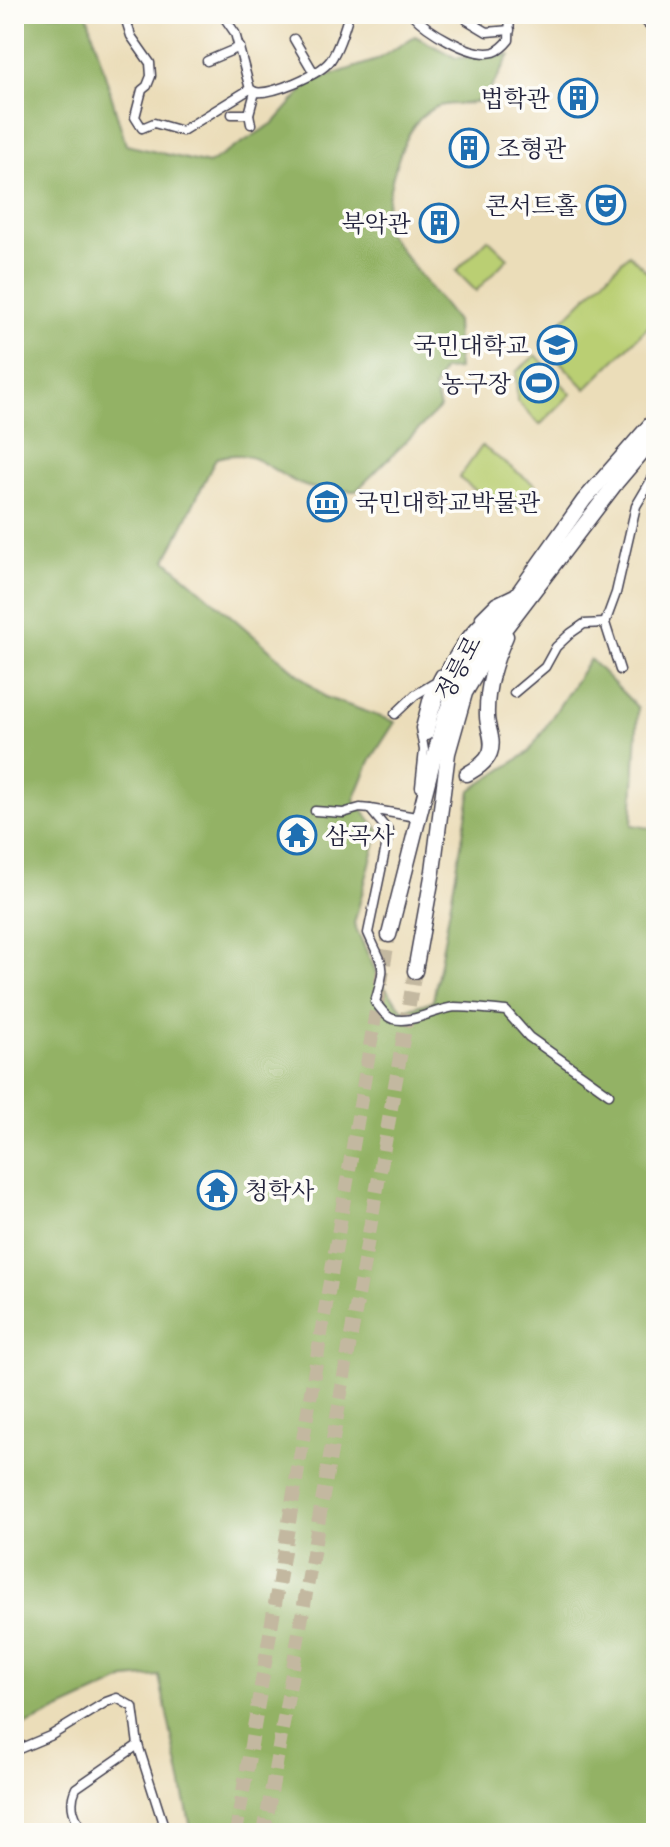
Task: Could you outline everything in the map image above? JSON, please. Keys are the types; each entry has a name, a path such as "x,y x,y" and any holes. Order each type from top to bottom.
{"main road":[{"name":"정릉로","path":"389,935 451,697 460,675 571,519 620,457 656,418"},
{"name":"정릉로","path":"415,971 433,871 448,753 465,693 478,667 511,621 616,483 656,436"},
{"path":"541,582 545,564 574,526 576,520 571,519"},
{"path":"426,733 434,702 451,665 489,615 514,596"},
{"path":"467,774 484,762 491,751 487,700 511,621"}],"street":[{"path":"222,14 235,33 253,90 250,119 232,114"},
{"path":"125,17 131,36 150,63 151,76 142,90 135,117 142,128 154,123 182,131 212,115 234,97 253,90 263,93 275,91 314,73 331,59 349,14"},
{"path":"412,14 429,29 475,52 496,52 509,40 510,14"},
{"path":"641,14 656,29"},
{"path":"467,20 487,32 510,30"},
{"path":"294,39 314,73"},
{"path":"207,61 240,47"},
{"path":"620,670 605,623 618,584 636,506 656,472"},
{"name":"정릉로","path":"403,884 424,762 420,728 434,684 457,646 485,612 495,602 514,596"},
{"path":"514,693 545,667 556,647 571,633 584,624 605,623"},
{"name":"정릉로","path":"395,714 415,695 434,684"},
{"path":"315,811 343,813 360,808 416,817"},
{"path":"370,809 389,832 368,933 383,960 382,979 375,1002 383,1013 392,1019 400,1019 458,1007 506,1011 529,1037 609,1094"},
{"path":"14,1751 50,1736 117,1698 133,1707 138,1745 166,1833"},
{"path":"86,1833 74,1816 71,1799 76,1788 138,1745"},
{"path":"14,1829 19,1833"}],"green space":[{"path":"14,14 87,14 126,145 208,164 275,122 310,82 377,60 415,36 456,58 510,55 485,96 473,103 436,107 413,127 398,160 388,197 384,229 456,321 458,369 443,370 434,388 440,408 356,491 305,486 243,455 216,458 166,560 325,697 395,722 370,761 354,800 379,830 354,924 381,983 403,1010 433,1001 471,790 529,752 590,659 638,708 632,825 656,829 656,1833 192,1833 159,1676 126,1679 14,1731"},
{"path":"488,239 508,258 476,291 456,271"},
{"path":"629,254 656,281 656,319 586,389 541,342"},
{"name":"농구장","path":"536,355 571,394 540,425 517,401 516,372"},
{"path":"482,446 535,485 512,517 459,478"}],"tunnel":[{"path":"426,733 428,753 434,767 446,775 467,774"},
{"path":"236,1833 389,935"},
{"path":"264,1833 415,971"}],"place":[{"name":"법학관","path":"578,98"},
{"name":"조형관","path":"469,148"},
{"name":"콘서트홀","path":"606,205"},
{"name":"북악관","path":"439,223"},
{"name":"국민대학교","path":"557,345"},
{"name":"농구장","path":"539,383"},
{"name":"국민대학교박물관","path":"327,502"},
{"name":"삼곡사","path":"297,835"},
{"name":"청학사","path":"217,1190"}]}
